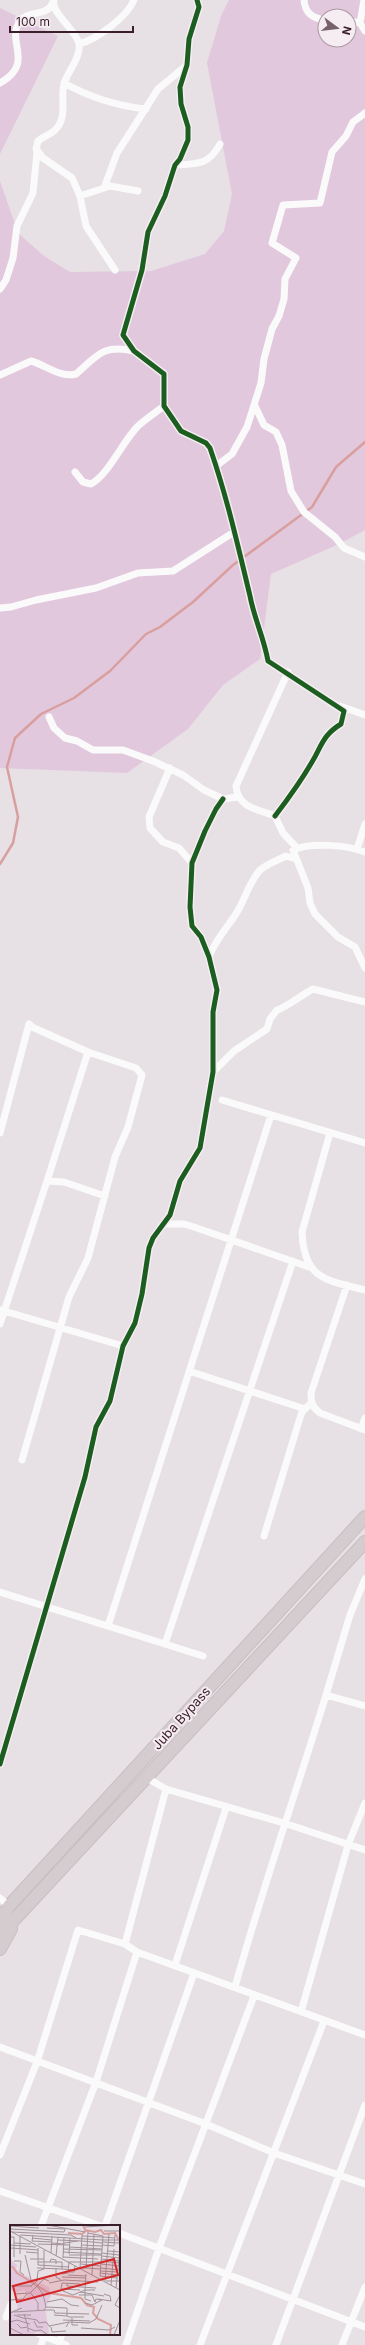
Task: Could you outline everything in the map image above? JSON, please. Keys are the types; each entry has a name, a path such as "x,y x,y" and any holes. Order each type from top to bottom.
{"main road":[{"name":"Juba Bypass","path":"0,1921 5,1902 365,1517"},
{"name":"Juba Bypass","path":"0,1935 365,1542"},
{"name":"Juba Bypass","path":"0,1949 17,1918"}],"street":[{"path":"79,44 90,41 109,28 132,6 134,0"},
{"path":"197,0 199,7 189,39 187,65 180,87 180,99 188,127 188,140 180,159 175,165 165,196 148,232 142,270 122,335 134,351 164,374 164,406 181,431 206,443 226,493 234,532 268,660 338,705 365,715"},
{"path":"304,0 305,9 310,15 317,17"},
{"path":"364,0 360,23 365,31"},
{"path":"0,289 6,280 13,258 17,226 32,194 38,141 56,129 61,121 64,100 64,83 75,61 79,44 56,10 53,1"},
{"path":"0,82 12,75 18,61 16,33 20,21 28,16 44,12 50,8 53,1"},
{"path":"104,188 117,153 158,89 187,65"},
{"path":"64,83 79,91 113,102 146,109"},
{"path":"216,466 232,454 247,427 255,406 261,383 264,359 284,299 285,279 296,258 272,243 283,205 320,203 332,152 346,136 353,122 365,113"},
{"path":"175,165 197,164 213,157 220,144"},
{"path":"37,152 42,158 72,178 80,196 86,226 114,270"},
{"path":"80,196 104,188 120,187 138,191"},
{"path":"0,375 31,361 48,367 62,375 70,376 76,374 107,349 120,348 134,351"},
{"path":"75,472 84,482 91,484 100,480 115,455 138,426 164,406"},
{"path":"255,406 264,425 276,432 282,445 291,491 304,512 335,537 344,548 365,557"},
{"path":"0,608 11,607 36,600 96,588 138,573 173,571 234,532"},
{"path":"288,672 236,786 237,797 243,804 275,816 283,833 297,848"},
{"path":"275,816 313,761 319,745 331,730 341,724 344,712 338,705"},
{"path":"49,717 54,728 65,738 78,741 93,750 123,750 170,768 223,799 237,797"},
{"path":"170,768 149,817 150,828 164,842 179,848 192,863"},
{"path":"0,1764 85,1477 96,1427 110,1401 123,1346 135,1323 149,1248 153,1238 170,1215 180,1181 199,1152 213,1072 213,1012 217,990 209,957 201,937 192,926 190,906 192,863 216,808 223,799"},
{"path":"357,849 365,824"},
{"path":"365,852 357,849 332,846 297,848 293,850 308,888 310,903 315,914 338,937 355,947 365,968"},
{"path":"209,957 213,946 221,938 228,922 240,908 246,891 260,870 286,856 296,859"},
{"path":"213,1072 234,1051 268,1029 270,1019 277,1010 282,1009 295,998 312,989 365,1002"},
{"path":"0,1133 29,1024 40,1032 88,1052 136,1068 142,1075 128,1127 115,1157 88,1258 68,1297 61,1328 22,1460"},
{"path":"0,1324 2,1310 47,1181 88,1052"},
{"path":"222,1100 365,1143"},
{"path":"108,1626 271,1115"},
{"path":"309,1267 303,1248 302,1232 330,1133"},
{"path":"47,1181 64,1182 105,1196"},
{"path":"164,1224 184,1224 293,1261 309,1267 316,1274 347,1286 365,1290"},
{"path":"165,1644 293,1261"},
{"path":"347,1286 311,1393 311,1403 315,1409 320,1412 363,1429 365,1418"},
{"path":"2,1310 123,1346"},
{"path":"189,1371 305,1409"},
{"path":"264,1536 299,1421 305,1409 311,1403"},
{"path":"235,1988 257,1907 286,1824 350,1615 365,1579"},
{"path":"0,1592 203,1656"},
{"path":"326,1695 365,1706"},
{"path":"147,1778 166,1789 226,1808 286,1824 365,1850"},
{"path":"125,1944 166,1789"},
{"path":"301,2012 348,1845 365,1803"},
{"path":"175,1965 226,1808"},
{"path":"0,2155 37,2062 78,1930 125,1944 137,1952 175,1965 254,1996 365,2035"},
{"path":"41,2225 96,2082 137,1952"},
{"path":"105,2225 194,1973"},
{"path":"126,2345 159,2248 254,1996"},
{"path":"200,2345 324,2021"},
{"path":"0,2047 206,2124 274,2153 340,2174 365,2184"},
{"path":"276,2345 295,2298 365,2105"},
{"path":"0,2191 98,2225"},
{"path":"120,2233 295,2298 365,2327"},
{"path":"342,2345 353,2321 365,2287"},
{"path":"6,2317 10,2307"},
{"path":"41,2345 42,2336 62,2344"}],"shaded area":[{"path":"229,0 365,0 365,530 339,544 271,574 260,659 223,685 188,729 127,773 0,768 0,181 18,233 44,256 70,272 151,271 205,254 224,231 232,194 207,63 221,16"},
{"path":"0,8 58,36 0,154"}],"waterway":[{"path":"0,864 13,843 18,817 7,767 15,738 41,714 74,698 110,671 146,634 160,627 193,602 233,565 312,507 336,467 365,442"}],"cycle path":[{"path":"197,0 199,7 189,39 187,65 180,87 181,104 188,127 188,140 180,159 175,165 165,196 148,232 142,270 123,335 134,351 164,374 164,406 181,431 206,443 210,448 227,503 268,661 344,711 341,724 327,736 303,776 275,816"},
{"path":"0,1764 85,1477 96,1427 110,1401 123,1346 135,1323 142,1294 149,1248 153,1238 170,1215 180,1181 200,1148 213,1072 213,1012 217,990 209,957 201,937 192,926 190,907 192,863 205,831 223,799"}]}
